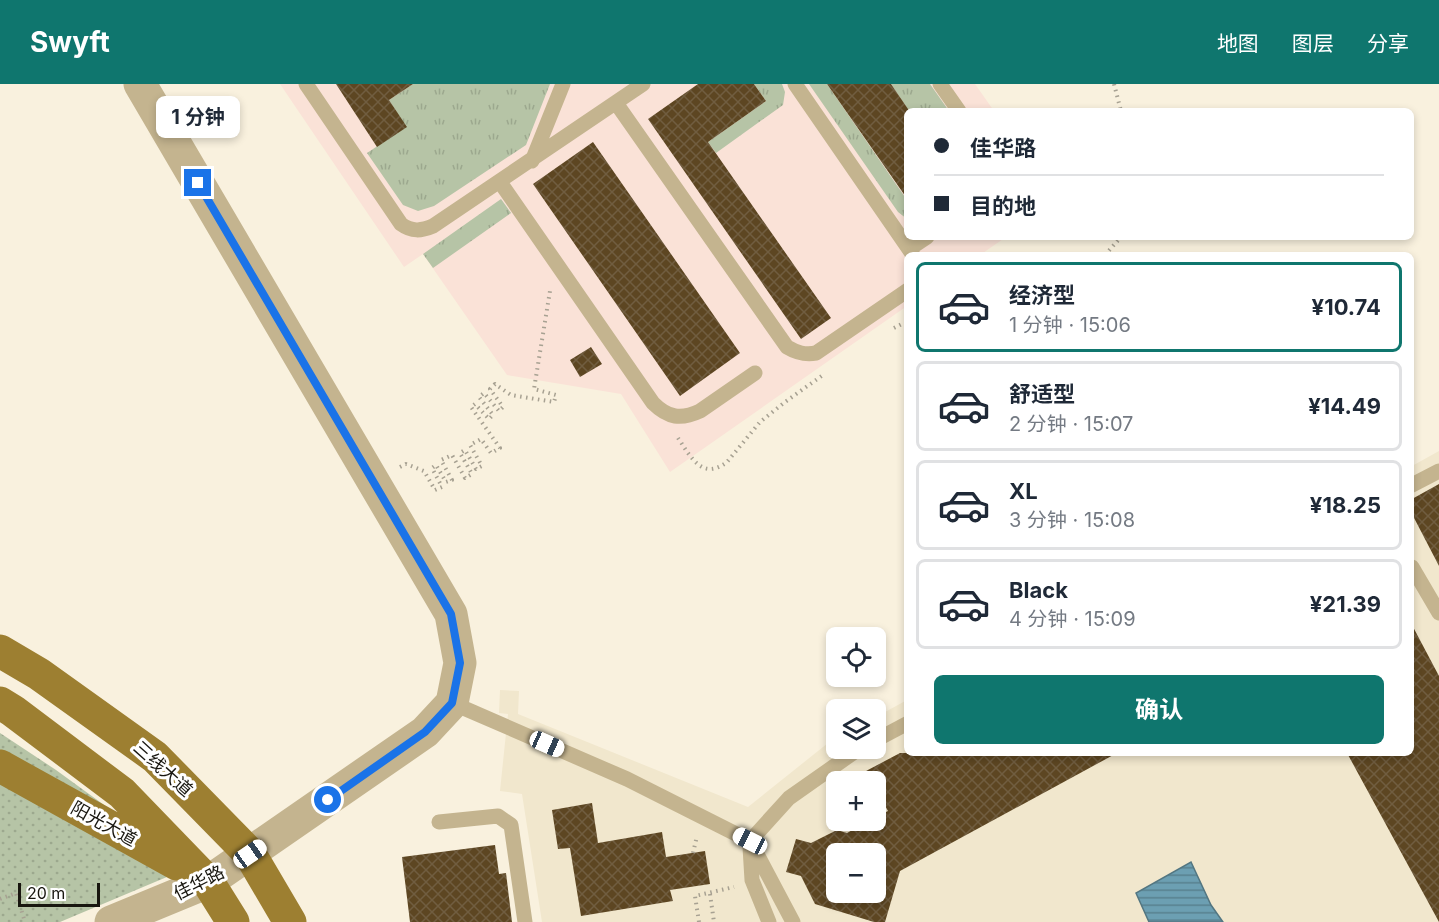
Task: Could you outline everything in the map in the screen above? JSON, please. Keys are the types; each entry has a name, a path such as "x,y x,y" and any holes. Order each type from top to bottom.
{"main road":[{"name":"三线大道","path":"0,651 39,674 155,757 250,854 290,922"},
{"path":"0,703 122,793 208,882 232,922"},
{"name":"阳光大道","path":"0,766 208,882"}],"street":[{"path":"140,84 451,614 460,663 452,703"},
{"name":"佳华路","path":"111,922 208,882 425,732 452,703"}],"lane":[{"path":"306,84 401,224 417,231 433,226 643,84"},
{"path":"532,160 563,84"},
{"path":"795,84 911,252 924,240"},
{"path":"940,84 957,108"},
{"path":"616,103 787,347 806,355 816,354 904,293"},
{"path":"500,182 653,403 661,411 670,416 690,416 755,373"},
{"path":"1414,484 1439,471"},
{"path":"1414,570 1438,606"},
{"path":"452,703 627,779 750,841 793,922"},
{"path":"886,735 904,725"},
{"path":"769,922 752,880 750,841 789,798 844,759"},
{"path":"440,822 498,816 511,825 525,922"}],"path":[{"path":"1114,84 1120,108"},
{"path":"1108,252 1118,240"},
{"path":"373,482 406,464 424,471 435,490 442,487 432,468 436,465 446,482 452,480 441,460 452,455 465,478 471,474 460,453 465,450 476,469 482,466 470,445 481,439 491,453 500,448 471,407 475,404 489,419 493,415 480,397 484,393 499,411 503,406 490,388 495,384 511,395 554,402 556,394 534,389 553,273 560,268"},
{"path":"890,330 904,323"},
{"path":"653,403 698,465 713,469 727,462 749,434 785,402 823,375"},
{"path":"699,922 695,896 725,890"},
{"path":"0,899 16,893 25,922"},
{"path":"710,894 714,922"}],"shaded area":[{"path":"280,84 975,84 992,108 904,108 904,240 1002,240 984,252 904,252 904,308 670,472 621,394 507,375 423,254 404,267"},
{"path":"1439,451 1439,922 542,922 522,794 500,791 508,714 499,713 500,690 519,691 518,714 748,807 826,745 826,759 886,759 886,712 904,702 904,756 1414,756 1414,465"}],"green space":[{"path":"413,84 550,84 526,145 434,206 418,211 403,205 367,153 406,127 389,100"},
{"path":"754,84 782,84 785,92 783,105 716,153 708,142 766,101"},
{"path":"809,84 827,84 904,196 904,217 898,212"},
{"path":"891,84 930,84 947,108 907,108"},
{"path":"501,199 511,213 433,268 423,254"},
{"path":"0,733 111,810 174,874 60,922 0,922"}],"water":[{"path":"1191,862 1211,905 1223,922 1149,922 1136,893"}],"building":[{"path":"336,84 413,84 389,100 407,127 377,147"},
{"path":"698,84 754,84 766,101 708,142 831,318 801,339 648,119"},
{"path":"827,84 891,84 907,108 904,108 904,194"},
{"path":"593,142 740,353 680,396 533,184"},
{"path":"591,347 602,364 580,377 570,360"},
{"path":"1439,484 1439,566 1414,518 1414,498"},
{"path":"1414,629 1439,676 1439,922 1349,756 1414,756"},
{"path":"900,753 904,753 904,756 1111,756 900,871 885,922 874,922 815,904 801,876 786,872 796,839 811,843 835,831 847,833 851,831 886,831 886,812 888,811 886,807 886,771 866,771"},
{"path":"592,803 598,843 662,832 666,857 705,851 710,884 670,890 673,901 581,916 570,848 558,849 552,810"},
{"path":"495,845 499,874 506,873 512,922 410,922 402,857"}],"route":[{"path":"198,183 451,614 460,663 452,703 425,732 328,800"}]}
